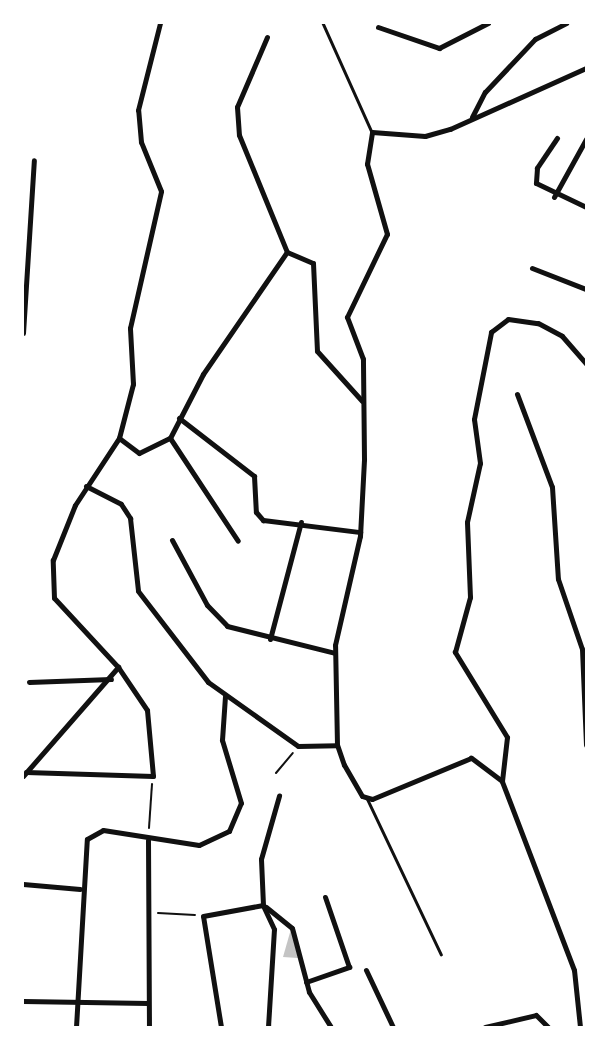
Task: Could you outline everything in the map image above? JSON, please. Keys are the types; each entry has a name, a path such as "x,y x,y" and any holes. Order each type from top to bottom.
{"street":[{"path":"24,774 153,776 147,710 118,667 54,598 61,532 86,486 119,438 133,384 136,288 161,214 161,191 138,123 160,23"},
{"path":"378,27 439,48 488,23"},
{"path":"471,119 485,92 535,39 566,23"},
{"path":"267,37 237,107 239,135 286,252 313,263 317,351 363,402"},
{"path":"502,781 471,758 369,798 337,745 335,653 360,532 363,359 347,317 387,234 367,164 372,132 425,136 471,119 586,68"},
{"path":"557,138 534,176 554,197 586,207"},
{"path":"554,197 583,160 586,139"},
{"path":"23,333 34,160"},
{"path":"119,438 139,453 170,438 179,418 286,252"},
{"path":"532,268 586,289"},
{"path":"580,1027 574,970 502,781 507,737 455,652 470,597 467,522 479,471 475,397 491,332 508,318 538,323 562,336 586,364"},
{"path":"517,394 552,487 558,579 564,613 580,636 586,745"},
{"path":"179,418 254,476 259,517 360,532"},
{"path":"170,438 238,541"},
{"path":"86,486 121,503 131,518 138,591 225,696 298,746 337,745"},
{"path":"270,639 302,522"},
{"path":"172,540 207,605 227,626 270,639 335,653"},
{"path":"24,774 111,680 118,667"},
{"path":"29,682 111,680"},
{"path":"76,1027 80,889 93,832 148,840 214,842 239,818 239,796 222,740 225,696"},
{"path":"268,1027 274,929 263,905 263,843 279,796"},
{"path":"148,840 149,1027"},
{"path":"23,884 80,889"},
{"path":"306,982 349,967 325,897"},
{"path":"221,1027 203,916 263,905 292,928 306,982 330,1026"},
{"path":"366,970 393,1027"},
{"path":"23,1001 149,1003"},
{"path":"485,1027 542,1016 548,1027"}],"lane":[{"path":"323,23 372,132"},
{"path":"369,798 441,954"}],"path":[{"path":"276,774 298,746"},
{"path":"148,840 153,776"},
{"path":"147,914 203,916"}],"building":[{"path":"291,929 298,958 283,957"}]}
